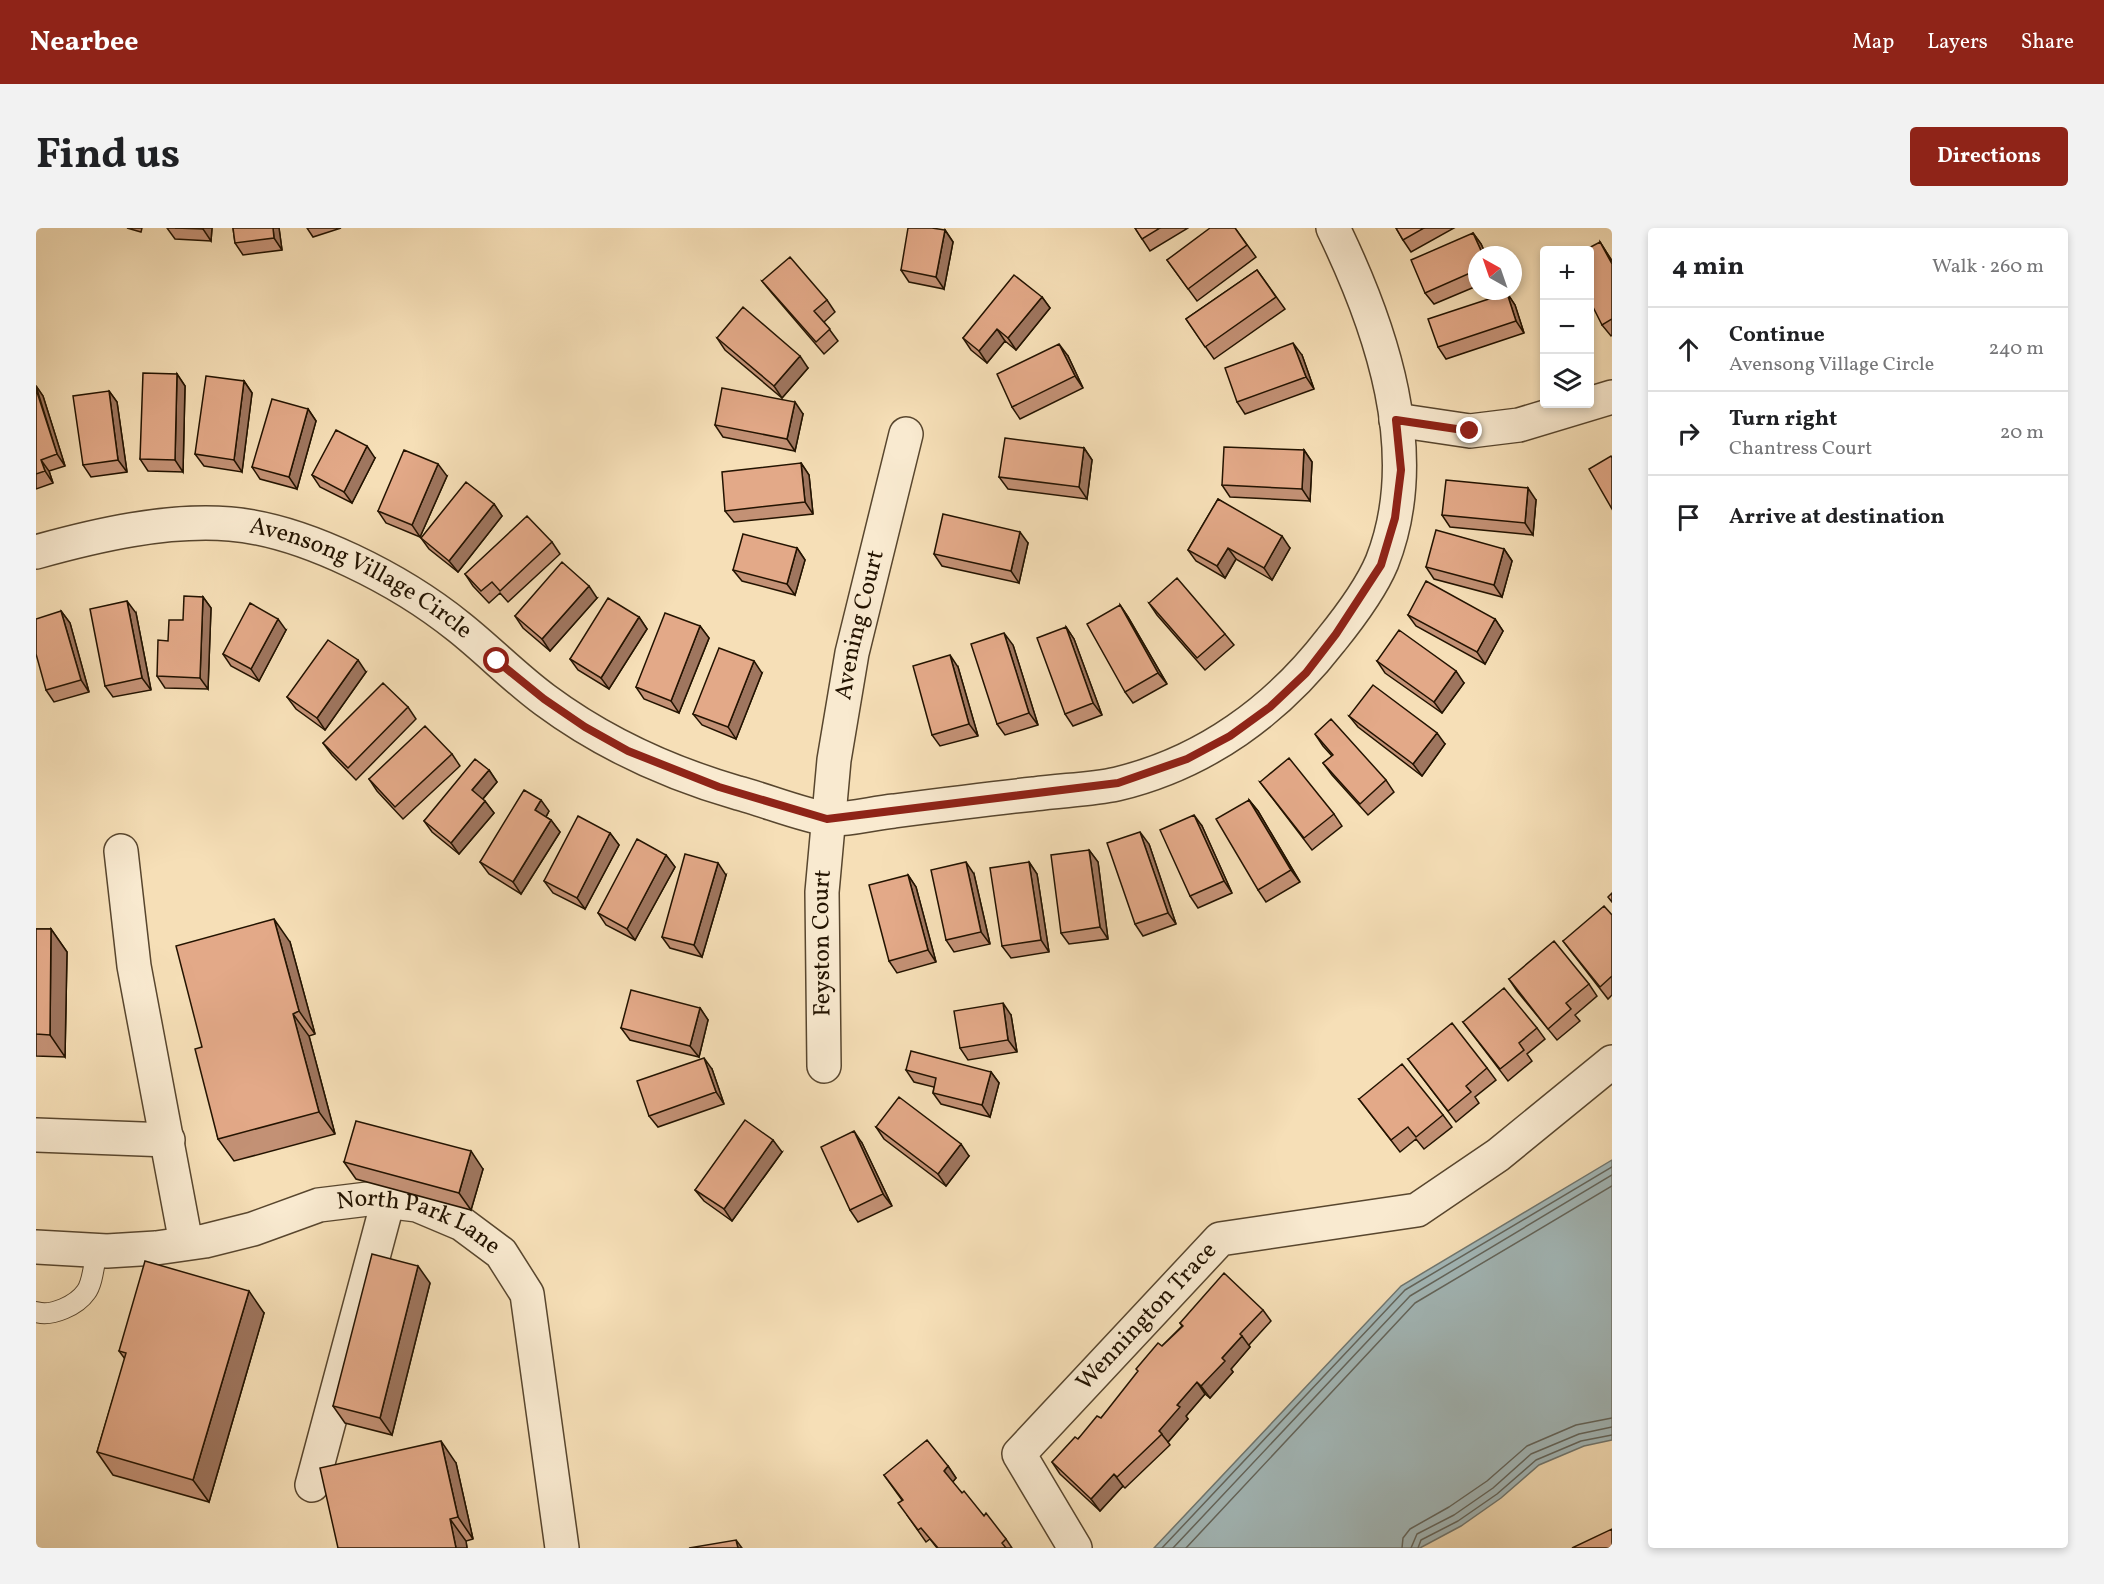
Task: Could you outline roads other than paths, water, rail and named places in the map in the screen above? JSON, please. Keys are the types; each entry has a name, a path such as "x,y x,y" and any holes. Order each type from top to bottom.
{"street":[{"name":"Avensong Village Circle","path":"36,552 123,532 182,526 232,524 287,537 333,553 378,573 420,598 460,628 544,699 585,727 628,751 719,787 827,819 1118,783 1187,759 1230,736 1270,707 1306,673 1336,634 1381,565 1395,518 1401,470 1396,420 1366,305 1333,228"},
{"path":"1396,420 1470,431 1519,425 1612,397"},
{"name":"Avening Court","path":"827,819 852,653 906,434"},
{"name":"Feyston Court","path":"824,1066 822,892 827,819"},
{"path":"121,851 134,966 186,1243"},
{"name":"Wennington Trace","path":"1075,1548 1019,1454 1220,1239 1417,1210 1498,1155 1612,1062"},
{"path":"36,1135 168,1140"},
{"name":"North Park Lane","path":"36,1247 97,1251 156,1248 252,1229 319,1205 368,1198 417,1205 462,1224 501,1253 527,1294 562,1548"},
{"path":"312,1485 388,1201"}],"lane":[{"path":"36,1312 42,1314 67,1308 87,1292 97,1251"}],"water":[{"path":"1612,1160 1612,1440 1584,1446 1539,1465 1501,1498 1461,1526 1420,1548 1154,1548 1401,1286"}]}
